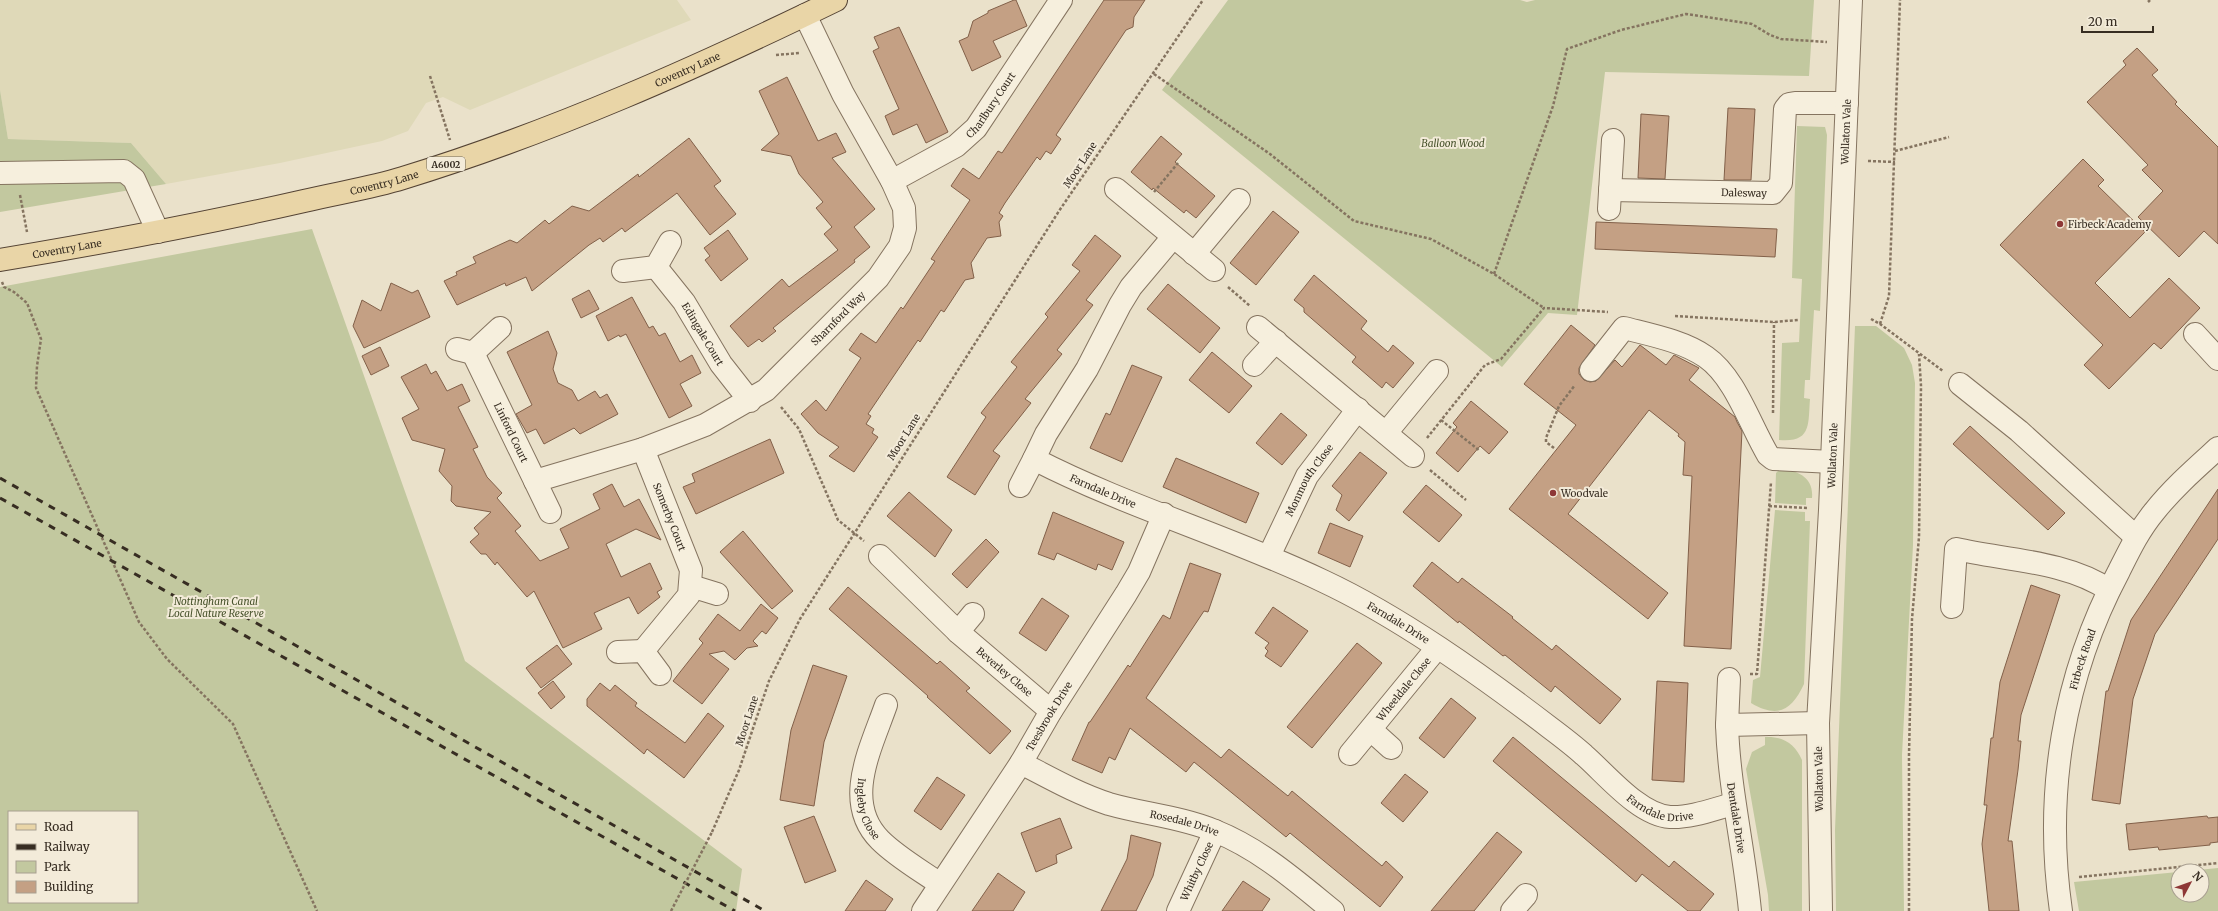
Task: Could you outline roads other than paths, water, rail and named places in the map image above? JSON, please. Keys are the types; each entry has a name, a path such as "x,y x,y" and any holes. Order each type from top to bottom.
{"main road":[{"name":"Coventry Lane","path":"0,260 158,232 401,179 509,143 606,105 710,60 836,0"}],"street":[{"name":"Charlbury Court","path":"892,181 956,146 976,128 1061,0"},
{"name":"Wollaton Vale","path":"1822,911 1818,723 1830,510 1851,0"},
{"name":"Sharnford Way","path":"535,481 643,449 705,425 758,396 878,278 900,246 905,228 904,208 892,181 843,94 805,15"},
{"name":"Dalesway","path":"1613,140 1610,200 1773,193 1781,183 1785,109 1789,104 1847,103"},
{"path":"0,173 124,171 134,179 158,232"},
{"path":"1116,189 1214,270"},
{"path":"1194,254 1239,200"},
{"path":"1020,486 1046,434 1084,374 1120,305 1132,287 1173,237"},
{"path":"623,271 656,267 670,242"},
{"name":"Edingale Court","path":"656,267 684,302 721,364 758,396"},
{"path":"1258,327 1413,456"},
{"name":"Linford Court","path":"500,328 465,351 535,481 550,512"},
{"path":"1591,370 1624,328 1659,337 1691,349 1706,357 1729,384 1744,409 1768,456 1773,460 1832,462"},
{"path":"2195,334 2218,358"},
{"path":"1254,365 1276,341"},
{"path":"1386,433 1437,371"},
{"path":"1960,384 2018,431 2136,537"},
{"name":"Monmouth Close","path":"1269,556 1307,476 1358,409"},
{"name":"Firbeck Road","path":"2061,911 2056,880 2054,842 2058,757 2064,722 2084,650 2109,590 2136,537 2154,512 2178,484 2218,448"},
{"name":"Somerby Court","path":"643,449 684,550 691,570 691,586"},
{"name":"Farndale Drive","path":"1034,459 1068,476 1269,556 1353,595 1437,648 1549,727 1582,753 1630,797 1647,809 1658,814 1671,817 1733,804"},
{"name":"Teesbrook Drive","path":"923,911 1021,763 1051,710 1126,594 1139,572 1164,514"},
{"path":"1952,607 1956,549 1978,554 1999,556 2060,569 2099,584 2109,590"},
{"name":"Beverley Close","path":"880,556 958,632 1051,710"},
{"path":"618,652 643,651 689,595 691,586 717,594"},
{"path":"958,632 973,614"},
{"name":"Wheeldale Close","path":"1350,754 1437,648"},
{"path":"643,651 660,674"},
{"name":"Dentdale Drive","path":"1729,679 1727,725 1728,765 1733,804 1747,883 1750,911"},
{"name":"Ingleby Close","path":"886,705 863,772 861,787 863,814 880,840 895,853 940,884"},
{"path":"1727,725 1818,723"},
{"name":"Wheeldale Close","path":"1371,730 1391,748"},
{"name":"Rosedale Drive","path":"1021,763 1062,784 1108,803 1196,824 1242,843 1270,861 1333,911"},
{"name":"Whitby Close","path":"1178,911 1216,831"}],"railway":[{"path":"0,478 765,911"},
{"path":"0,498 735,911"}],"place":[{"name":"Firbeck Academy","path":"2060,224"},
{"name":"Woodvale","path":"1553,493"}],"park label":[{"name":"Balloon Wood","path":"1453,143"},
{"name":"Nottingham Canal Local Nature Reserve","path":"216,606"}]}
